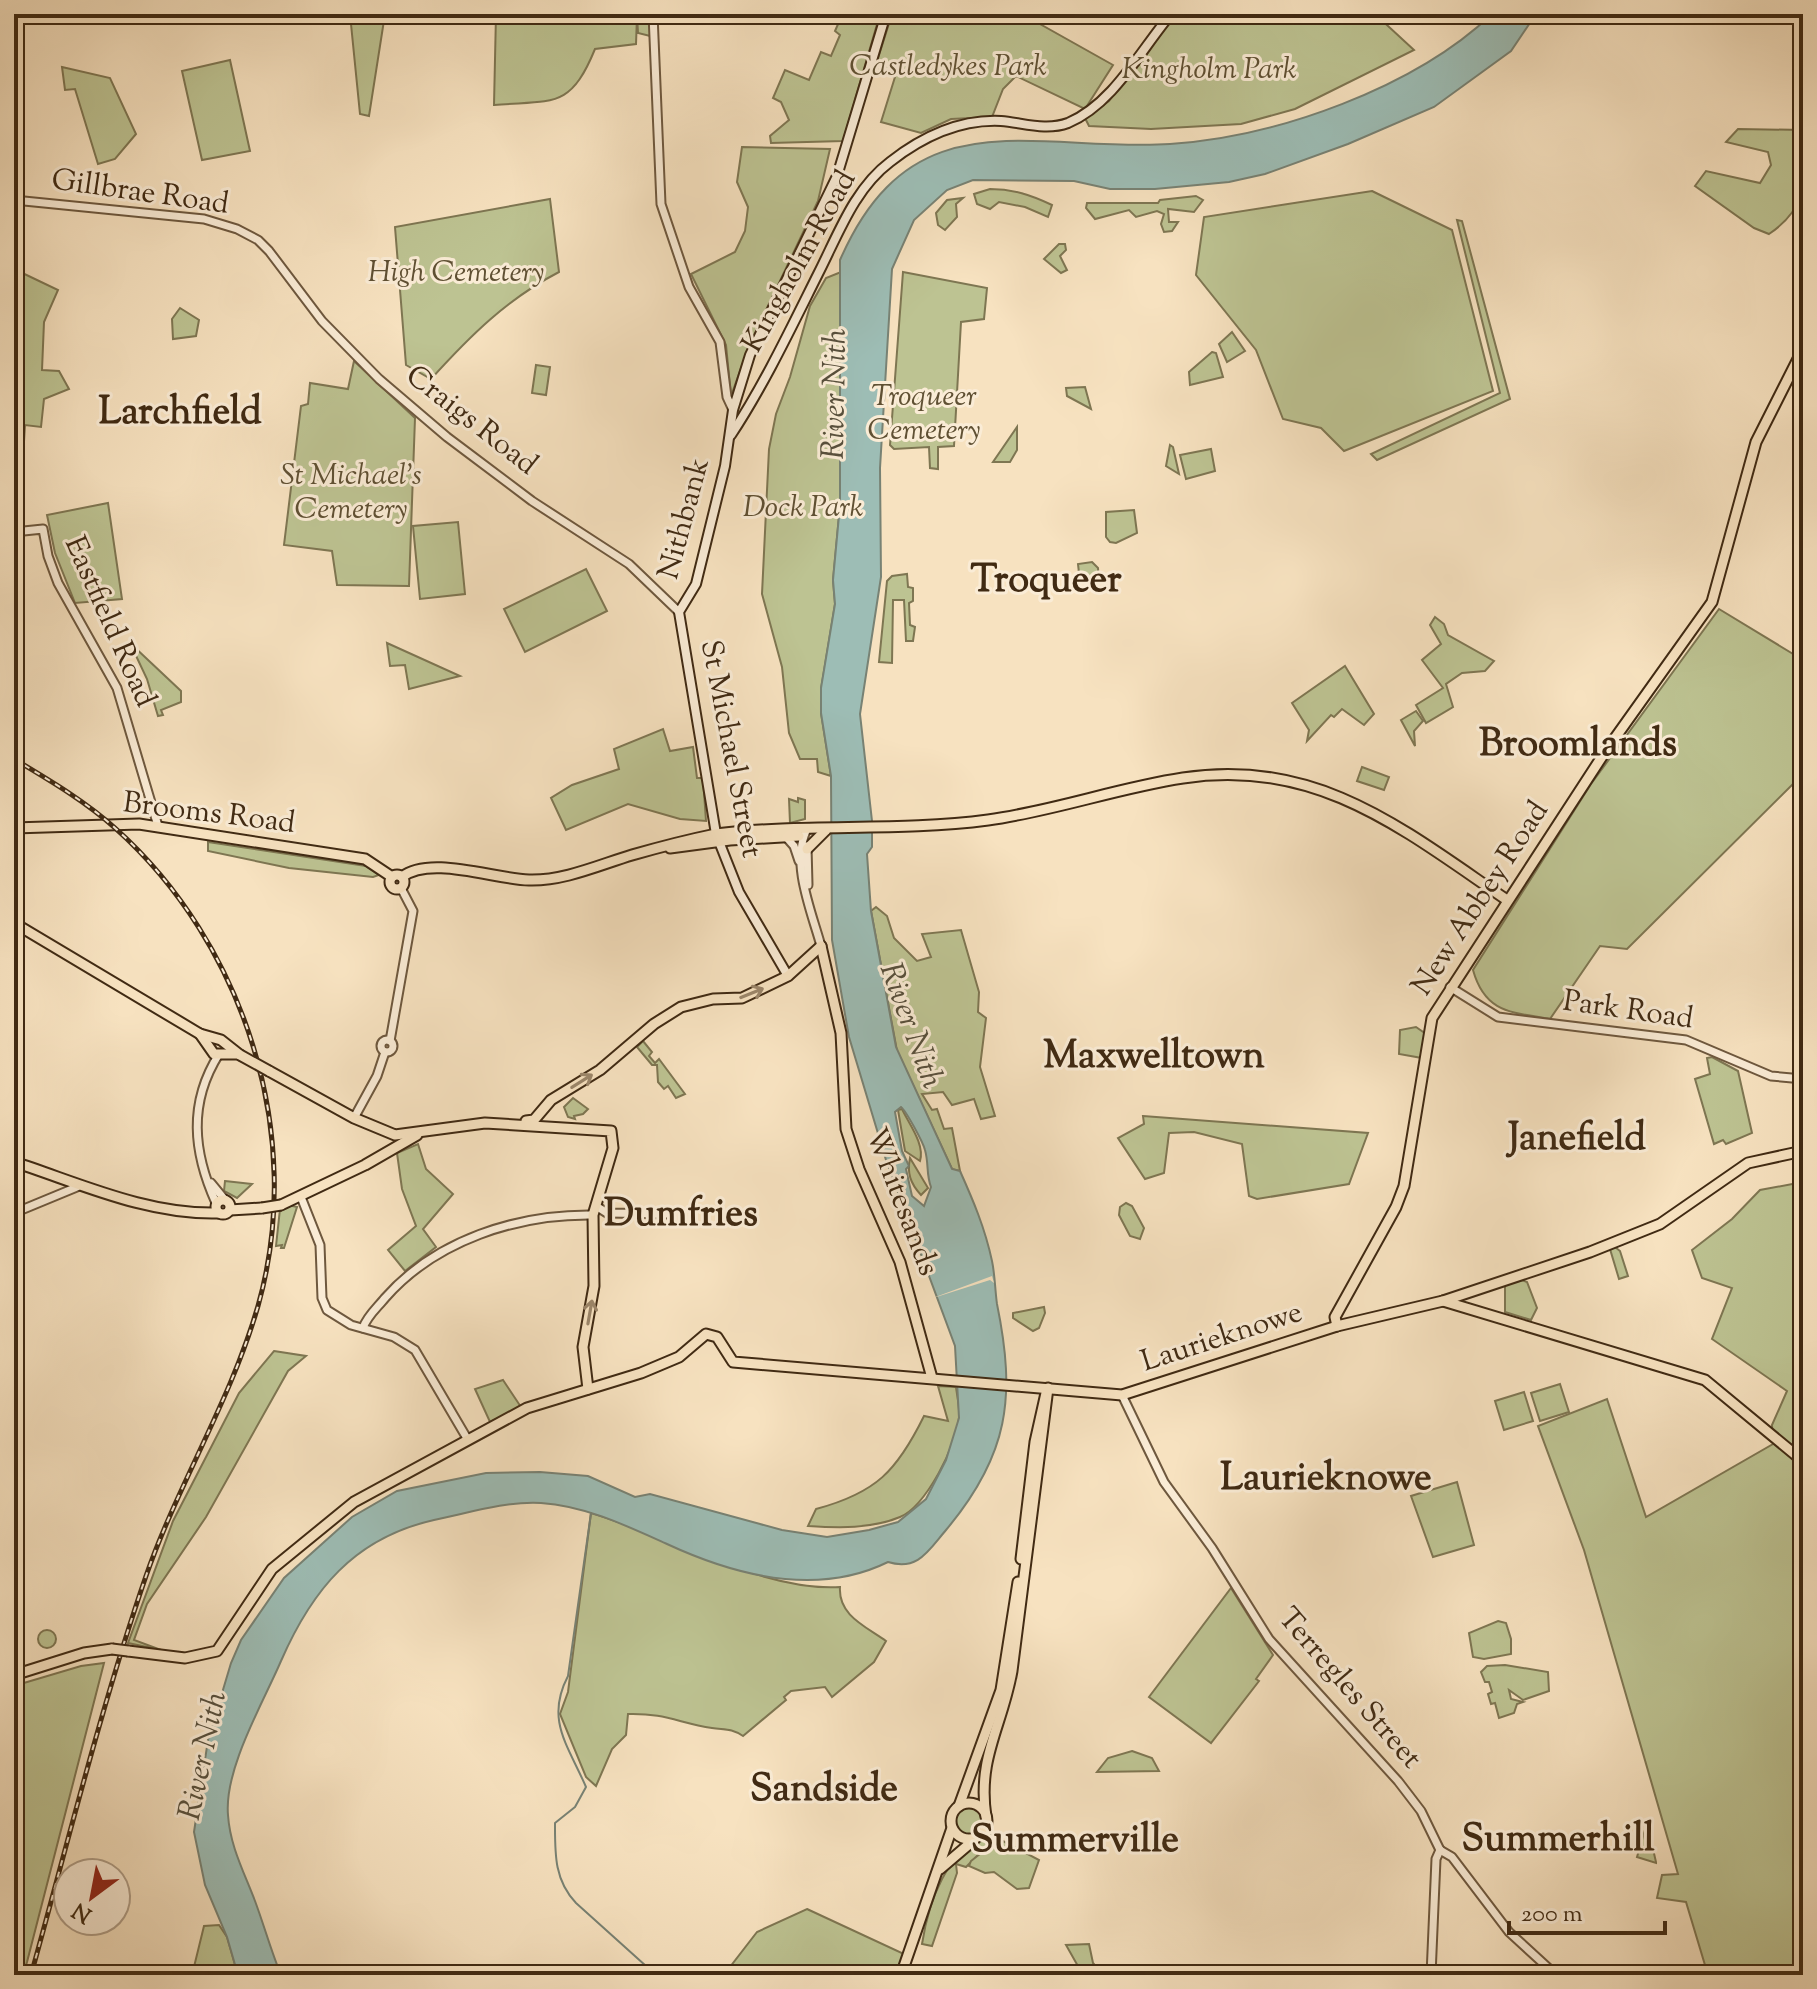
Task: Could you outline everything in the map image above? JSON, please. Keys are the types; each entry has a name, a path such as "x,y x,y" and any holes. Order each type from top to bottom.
{"main road":[{"path":"730,436 733,410 750,355 837,176 886,14"},
{"name":"Kingholm Road","path":"730,436 846,217 881,169 923,141 960,124 1000,121 1050,127 1068,122 1108,98 1139,52 1171,14"},
{"name":"New Abbey Road","path":"1337,1326 1335,1317 1396,1207 1404,1186 1432,1018 1605,752 1712,602 1722,577 1754,449 1803,349"},
{"name":"Nithbank","path":"679,612 696,584 730,436"},
{"name":"St Michael Street","path":"679,612 718,838 739,892 788,976"},
{"path":"401,888 397,877 412,869 430,867 502,878 540,880 655,849 718,838 989,820 1186,777 1268,778 1327,791 1360,804 1507,900"},
{"name":"Brooms Road","path":"14,828 69,824 158,826 365,859 397,877"},
{"path":"807,849 827,830"},
{"path":"718,838 786,837 806,831"},
{"path":"14,923 200,1034 216,1048 238,1054 386,1133 417,1135 485,1123 550,1124 611,1131 613,1148 594,1210 594,1286 583,1347 588,1389"},
{"path":"518,1123 534,1120 551,1100 600,1070 654,1024 681,1007 713,999 742,998 788,976 821,946"},
{"name":"Whitesands","path":"821,946 841,1033 846,1129 859,1169 900,1262 932,1378"},
{"path":"806,962 824,960"},
{"path":"538,1114 540,1120 550,1124"},
{"path":"386,1133 392,1144 388,1153"},
{"path":"14,1162 77,1187 173,1210 203,1211 222,1205 262,1208 301,1197 417,1135"},
{"name":"Laurieknowe","path":"1122,1395 1337,1326 1443,1301 1643,1232 1684,1211 1748,1163 1803,1151"},
{"path":"1456,1305 1459,1298 1470,1291"},
{"path":"1469,1308 1470,1291"},
{"path":"1443,1301 1705,1380 1803,1461"},
{"path":"14,1675 84,1653 112,1649 185,1658 217,1651 228,1639 261,1582 315,1531 354,1502 540,1403 679,1357 700,1336 711,1334 720,1340 730,1360 739,1362 1122,1395"},
{"path":"1024,1385 1041,1404"},
{"path":"940,1870 986,1827 984,1766 1006,1705 1041,1404 1048,1388"},
{"path":"901,1975 940,1870 952,1828 952,1815 959,1806 1001,1690 1017,1613 1048,1388"},
{"path":"959,1806 975,1804 986,1817"},
{"path":"952,1828 965,1839 977,1837"}],"street":[{"path":"653,14 661,204 689,287 720,342 727,397 733,410"},
{"name":"Gillbrae Road","path":"14,200 204,219 237,229 258,240"},
{"name":"Craigs Road","path":"258,240 322,321 379,379 452,441 532,501 629,564 679,612"},
{"name":"Eastfield Road","path":"14,532 43,529 48,556 58,583 117,688 158,826"},
{"path":"806,831 808,896"},
{"path":"802,875 801,841 806,831"},
{"path":"786,837 794,846 821,946"},
{"path":"354,1118 377,1076 385,1052 382,1043 390,1041 413,911 401,888"},
{"name":"Park Road","path":"1450,987 1498,1017 1686,1040 1771,1076 1803,1079"},
{"path":"216,1048 199,1101 195,1132 199,1160 222,1205"},
{"path":"14,1213 77,1187"},
{"path":"301,1197 320,1245 324,1303 333,1315 394,1337 415,1350 468,1440"},
{"path":"363,1328 391,1292 438,1253 466,1238 594,1210 670,1214"},
{"name":"Terregles Street","path":"1122,1395 1164,1482 1212,1548 1269,1639 1398,1781 1421,1811 1440,1850"},
{"path":"1431,1975 1436,1859 1440,1850 1452,1857 1509,1932 1556,1975"}],"green space":[{"path":"350,14 385,14 369,116 360,114"},
{"path":"496,14 650,14 650,36 638,33 637,16 636,44 595,49 586,69 568,92 545,101 494,105"},
{"path":"849,14 880,14 843,141 771,143 770,136 789,120 781,102 773,98 785,70 809,80 821,52 831,56 840,35 835,31 842,15 847,18"},
{"name":"Castledykes Park","path":"892,14 1022,14 1113,65 1085,109 1016,76 1003,89 992,117 951,119 921,133 881,122 895,77 874,71"},
{"name":"Kingholm Park","path":"1174,14 1375,14 1414,50 1295,109 1241,124 1151,129 1089,126 1085,118 1109,101"},
{"path":"230,60 250,151 202,160 182,71"},
{"path":"62,67 110,78 136,134 115,159 98,164 75,89 65,90"},
{"path":"1738,129 1803,130 1804,176 1799,201 1783,223 1769,234 1754,228 1695,186 1706,171 1760,183 1771,165 1768,152 1726,142"},
{"path":"742,147 830,149 818,201 749,346 731,396 726,345 691,274 735,252 745,231 748,207 737,182"},
{"path":"990,189 1022,193 1052,205 1048,217 1025,207 999,202 990,209 977,204 974,194"},
{"path":"1372,191 1452,230 1493,391 1344,451 1321,428 1283,419 1256,350 1196,275 1204,217"},
{"path":"1196,196 1203,200 1194,212 1168,209 1169,222 1178,222 1172,231 1164,232 1161,224 1164,214 1157,211 1136,217 1129,210 1095,219 1086,208 1087,203 1158,203 1160,200"},
{"path":"963,198 956,204 957,217 945,230 938,225 936,213 947,200"},
{"name":"High Cemetery","path":"550,199 559,272 523,294 490,320 431,379 406,365 395,227"},
{"path":"1457,220 1462,221 1510,399 1377,460 1371,454 1500,393"},
{"path":"1059,244 1065,244 1066,250 1060,256 1067,270 1061,273 1044,259"},
{"path":"14,269 58,290 44,322 42,370 59,371 69,389 44,399 41,427 25,425 19,523 14,524"},
{"name":"Dock Park","path":"841,272 840,505 833,580 835,604 821,689 821,713 831,776 818,772 817,759 800,759 789,733 782,667 762,594 769,449 776,414 810,306 826,278"},
{"name":"Troqueer Cemetery","path":"903,272 987,288 984,319 961,322 954,446 938,447 938,469 930,468 929,447 894,449 890,445"},
{"path":"180,308 199,320 196,336 173,339 172,319"},
{"path":"1232,332 1245,351 1227,362 1219,344"},
{"path":"1212,352 1216,353 1223,377 1190,385 1189,372"},
{"name":"St Michael's Cemetery","path":"354,361 415,418 409,586 337,585 332,551 284,545 301,406 308,404 310,383 348,389"},
{"path":"536,365 550,367 546,395 532,393"},
{"path":"1085,387 1091,409 1067,396 1066,388"},
{"path":"1017,427 1017,450 1010,462 993,462"},
{"path":"1170,445 1173,447 1179,474 1166,466"},
{"path":"1211,449 1215,471 1186,479 1180,455"},
{"path":"108,503 122,599 75,603 55,553 47,515"},
{"path":"1134,510 1137,533 1116,543 1110,542 1106,537 1106,512"},
{"path":"458,522 465,594 420,599 413,526"},
{"path":"1092,562 1098,568 1099,582 1080,582 1078,564"},
{"path":"586,569 607,611 525,652 504,609"},
{"path":"907,574 908,587 913,588 913,601 909,603 910,625 915,627 913,641 906,641 904,600 893,600 892,663 879,662 887,581 892,576"},
{"path":"1719,609 1803,660 1803,774 1627,949 1600,946 1550,1019 1512,1012 1492,1003 1478,984 1473,970 1591,784"},
{"path":"1435,617 1444,624 1448,635 1494,661 1485,671 1462,673 1446,684 1453,707 1426,723 1416,705 1443,688 1422,660 1441,644 1430,625"},
{"path":"130,643 181,691 181,702 161,710 163,715 158,716 147,679"},
{"path":"387,643 460,676 409,689 405,665 390,666"},
{"path":"1345,666 1374,714 1364,725 1342,709 1334,717 1331,715 1307,741 1309,730 1292,703"},
{"path":"1416,711 1423,721 1414,731 1415,746 1401,720"},
{"path":"663,729 670,751 693,747 697,778 703,778 706,821 680,819 628,804 566,830 551,798 572,785 619,769 614,749"},
{"path":"1362,767 1389,777 1384,790 1357,781"},
{"path":"798,798 805,800 805,819 790,823 789,799 798,802"},
{"path":"208,842 366,866 379,875 373,877 289,868 208,851"},
{"path":"876,907 887,916 894,938 917,961 931,957 922,934 961,930 979,992 978,1012 986,1018 980,1067 995,1116 981,1119 974,1099 952,1105 943,1092 922,1094 932,1110 937,1109 944,1129 952,1128 960,1171 952,1169 897,1051 871,911"},
{"path":"1416,1027 1426,1034 1422,1058 1399,1054 1400,1030"},
{"path":"643,1041 652,1052 649,1056 655,1063 659,1059 685,1094 676,1098 668,1086 664,1089 658,1082 657,1065 652,1065 637,1047"},
{"path":"1712,1057 1738,1071 1752,1133 1726,1144 1723,1140 1714,1144 1695,1079 1710,1074 1707,1058"},
{"path":"573,1098 588,1109 574,1116 575,1119 568,1117 564,1107"},
{"path":"902,1109 918,1141 920,1161 905,1151 898,1110"},
{"path":"1143,1116 1368,1133 1349,1184 1257,1199 1249,1196 1242,1144 1194,1132 1169,1133 1164,1173 1145,1179 1118,1138 1144,1124"},
{"path":"418,1144 426,1169 453,1194 423,1229 436,1247 405,1271 388,1250 416,1226 402,1189 397,1153"},
{"path":"910,1158 928,1188 921,1195 910,1178"},
{"path":"225,1181 252,1184 237,1198 224,1191"},
{"path":"1803,1182 1803,1961 1778,1975 1708,1975 1686,1902 1657,1898 1662,1875 1678,1874 1584,1550 1538,1426 1607,1399 1646,1517 1773,1444 1772,1425 1787,1391 1712,1339 1732,1288 1702,1278 1692,1250 1732,1219 1760,1190"},
{"path":"1126,1203 1132,1206 1144,1228 1140,1239 1130,1236 1119,1215 1120,1207"},
{"path":"288,1205 297,1207 284,1248 281,1248 282,1245 276,1246 280,1209"},
{"path":"1615,1247 1620,1251 1628,1276 1619,1279 1610,1249"},
{"path":"1522,1280 1527,1282 1537,1308 1531,1320 1505,1312 1505,1285"},
{"path":"1044,1307 1039,1328 1033,1331 1013,1318 1013,1313"},
{"path":"274,1351 306,1356 288,1371 206,1517 147,1604 134,1640 161,1650 128,1643 173,1521 239,1393"},
{"path":"503,1380 521,1407 490,1422 475,1389"},
{"path":"1560,1384 1569,1412 1540,1421 1531,1393"},
{"path":"938,1386 956,1387 959,1417 953,1443 920,1501 900,1517 878,1524 808,1526 816,1509 854,1495 882,1477 904,1451 924,1416 948,1421"},
{"path":"1524,1392 1533,1421 1504,1430 1495,1401"},
{"path":"1457,1482 1474,1545 1433,1557 1411,1496"},
{"path":"591,1513 747,1572 810,1586 840,1587 843,1605 848,1612 886,1641 874,1662 832,1697 825,1687 791,1691 784,1697 786,1700 743,1736 731,1730 628,1714 626,1735 612,1749 596,1786 586,1777 560,1714 568,1692"},
{"path":"1231,1588 1273,1655 1256,1679 1259,1681 1211,1743 1149,1697"},
{"path":"1498,1621 1506,1623 1511,1654 1484,1659 1473,1657 1469,1633"},
{"path":"47,1630 54,1632 54,1646 47,1648 40,1646 38,1639 40,1632"},
{"path":"104,1663 27,1962 23,1975 14,1975 17,1685 81,1666"},
{"path":"1505,1665 1548,1672 1549,1691 1523,1700 1509,1690 1511,1699 1523,1702 1517,1704 1514,1713 1499,1718 1495,1703 1491,1704 1488,1694 1492,1692 1489,1682 1485,1682 1481,1672 1487,1666"},
{"path":"1132,1751 1152,1758 1159,1771 1097,1772 1108,1758"},
{"path":"969,1808 979,1812 983,1822 979,1832 969,1836 959,1832 955,1822 959,1812"},
{"path":"1647,1823 1656,1862 1656,1863 1637,1857"},
{"path":"997,1836 966,1867 956,1864 957,1873 932,1946 922,1944 935,1895 951,1864 976,1841"},
{"path":"999,1839 1039,1860 1029,1888 1017,1889 994,1872 985,1873 969,1866"},
{"path":"807,1909 904,1954 897,1975 736,1975 730,1967 757,1932"},
{"path":"219,1925 227,1937 238,1975 188,1975 193,1971 204,1926"},
{"path":"1089,1944 1093,1963 1103,1975 1083,1975 1066,1945"}],"water":[{"path":"1492,14 1536,14 1511,51 1434,107 1348,144 1265,174 1229,182 1155,189 1110,189 1074,181 973,180 947,190 914,220 892,269 880,468 881,577 860,714 872,821 872,847 867,854 871,911 896,1047 952,1169 960,1171 992,1261 1006,1368 1006,1397 995,1450 967,1503 922,1557 907,1564 888,1562 861,1573 833,1578 805,1580 749,1573 693,1555 590,1513 541,1503 500,1506 434,1520 406,1528 359,1554 322,1590 293,1635 246,1736 232,1777 228,1815 232,1837 281,1975 238,1975 227,1937 205,1885 194,1832 208,1740 241,1640 284,1578 352,1517 397,1491 486,1473 540,1472 588,1476 635,1497 650,1494 782,1530 827,1537 898,1522 926,1499 946,1460 959,1418 955,1346 886,1160 849,1037 832,940 831,776 821,713 821,688 835,604 833,580 840,505 840,260 869,208 902,173 939,153 980,143 1170,144 1254,131 1342,104 1384,86 1460,41","holes":["901,1107 918,1134 926,1155 931,1187 924,1206 912,1196 906,1169 909,1166 902,1151 895,1112"]}],"pier":[{"path":"992,1276 994,1283 990,1280 930,1299"}],"waterway":[{"path":"591,1513 568,1676 559,1706 566,1745 586,1787 575,1807 555,1823 557,1866 563,1885 576,1903 656,1975"}],"railway":[{"path":"14,759 79,800 115,828 160,875 199,928 230,985 253,1047 268,1111 274,1176 271,1241 258,1306 234,1375 173,1508 146,1576 100,1725 31,1975"}],"district":[{"name":"Larchfield","path":"180,414"},
{"name":"Troqueer","path":"1046,582"},
{"name":"Broomlands","path":"1578,746"},
{"name":"Maxwelltown","path":"1154,1058"},
{"name":"Janefield","path":"1577,1140"},
{"name":"Dumfries","path":"681,1216"},
{"name":"Laurieknowe","path":"1326,1480"},
{"name":"Sandside","path":"824,1791"},
{"name":"Summerhill","path":"1558,1841"},
{"name":"Summerville","path":"1075,1842"}],"water label":[{"name":"River Nith","path":"836,394"},
{"name":"River Nith","path":"910,1026"},
{"name":"River Nith","path":"204,1756"}]}
